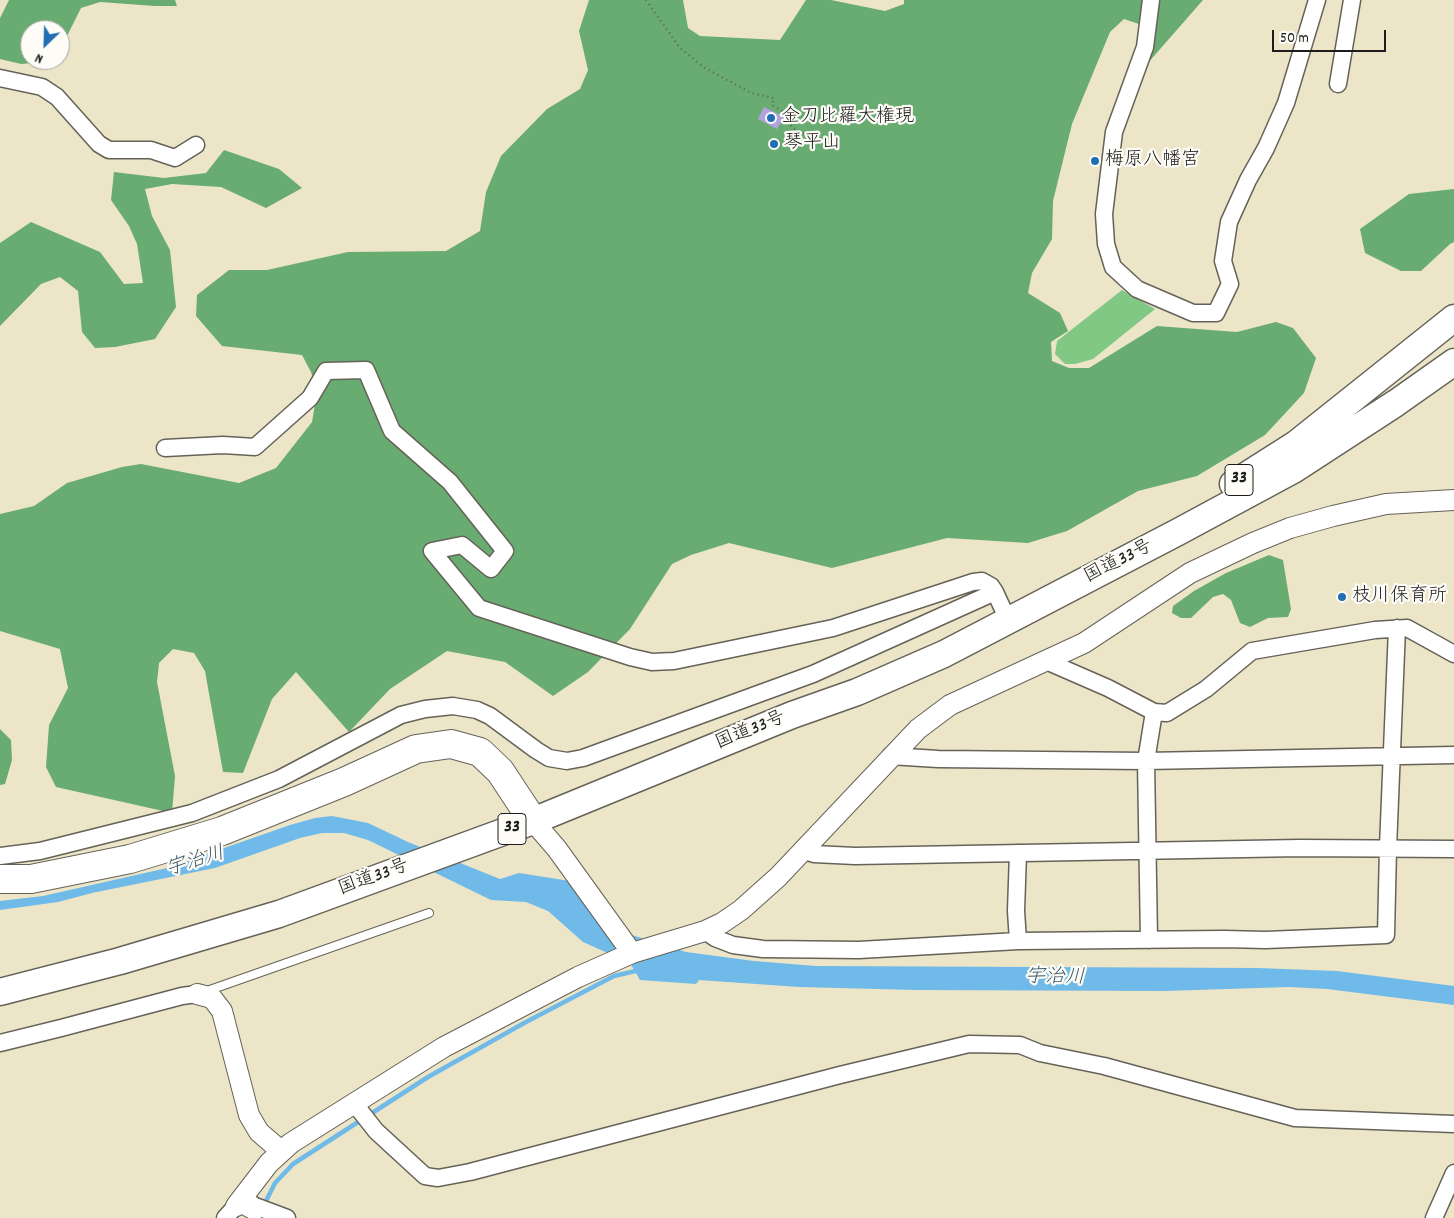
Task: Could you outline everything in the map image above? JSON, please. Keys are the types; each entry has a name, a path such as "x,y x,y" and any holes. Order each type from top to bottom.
{"highway":[{"name":"33","path":"1008,620 1296,444 1454,318"},
{"name":"国道33号","path":"0,992 120,961 279,914 533,821 792,715 857,692 944,654 1293,470 1396,403 1454,362"},
{"name":"33","path":"1293,470 1397,420 1454,381"},
{"path":"0,879 31,879 130,859 222,831 344,782 416,749 451,744 480,752 500,771 533,821"}],"street":[{"path":"1151,0 1145,47 1114,132 1104,214 1106,244 1113,267 1137,290 1193,312 1208,313 1216,313 1230,284 1223,261 1230,222 1248,180 1266,148 1286,103 1317,0"},
{"path":"1338,84 1352,0"},
{"path":"0,78 42,87 57,97 99,144 109,150 151,150 175,158 196,146"},
{"path":"165,448 223,445 255,447 310,398 326,371 366,370 392,431 450,482 505,551 491,569 462,545 432,551 479,608 630,657 652,662 674,662 834,628 973,582 982,581 990,586 995,592 1008,620"},
{"path":"278,1216 245,1211 269,1163 300,1136 360,1110 444,1047 578,977 632,953 705,931 722,923 749,904 778,877 918,728 950,705 1084,643 1190,573 1260,540 1290,528 1332,516 1386,504 1454,500"},
{"path":"0,856 40,851 192,813 279,779 401,715 425,709 453,706 477,710 490,716 549,758 567,761 583,758 813,674 995,592"},
{"path":"705,931 715,938 733,945 763,949 859,950 1018,940 1266,940 1386,935 1397,628"},
{"path":"1046,661 1108,688 1154,712 1167,713 1206,689 1252,651 1407,628 1454,654"},
{"path":"1149,940 1146,761 1154,712"},
{"path":"890,756 938,759 1146,761 1454,755"},
{"path":"533,821 557,849 632,953"},
{"path":"802,850 814,854 855,856 1147,850 1454,848"},
{"path":"1018,853 1016,911 1018,940"},
{"path":"0,1043 182,996 197,994 212,998 222,1011 249,1116 259,1132 281,1151"},
{"path":"360,1110 376,1131 425,1176 438,1178 470,1172 840,1074 969,1044 1020,1045 1040,1053 1104,1066 1295,1118 1454,1124"},
{"path":"1434,1218 1454,1173"}],"lane":[{"path":"197,994 429,913"}],"path":[{"path":"646,0 680,48 705,68 751,93 774,98 772,105 790,116 789,122 792,128 809,136"}],"green space":[{"path":"9,0 175,0 177,6 100,2 81,8 70,30 70,20 20,20 20,64 0,59 0,18"},
{"path":"589,0 683,0 688,28 700,36 780,40 806,0 831,0 885,11 904,4 904,0 1203,0 1147,64 1142,25 1124,19 1110,32 1072,124 1053,201 1052,239 1032,273 1028,293 1060,313 1068,331 1051,342 1052,361 1069,368 1089,368 1157,326 1237,332 1276,322 1293,328 1316,358 1304,393 1265,435 1197,476 1138,491 1067,531 1028,543 947,538 832,568 729,543 691,555 672,564 630,629 588,672 553,696 505,662 447,651 390,689 349,732 296,672 272,699 243,773 223,772 205,671 194,653 173,649 159,663 157,682 175,776 172,813 56,787 46,767 49,725 68,688 60,649 0,631 0,514 34,506 67,483 122,467 141,464 239,483 276,468 312,422 317,392 311,372 302,355 222,346 196,316 197,295 229,270 267,270 348,252 446,251 480,231 486,192 501,156 547,109 580,89 588,70 579,31"},
{"path":"224,150 279,169 302,188 266,208 221,187 172,184 145,189 152,216 170,250 176,307 155,339 115,347 95,348 82,332 78,291 60,277 41,284 0,326 0,243 31,222 100,252 124,284 143,283 137,244 129,226 111,200 114,172 164,178 206,173"},
{"path":"1454,189 1454,242 1421,271 1401,271 1365,253 1360,229 1409,194"},
{"path":"1122,290 1155,309 1093,359 1075,364 1065,364 1055,354 1057,341"},
{"path":"1269,555 1283,560 1291,609 1288,617 1268,618 1250,627 1240,623 1231,600 1223,594 1213,597 1191,618 1181,618 1172,613 1173,606 1194,591 1226,573"},
{"path":"0,729 11,740 12,760 5,784 0,785"}],"water":[{"name":"宇治川","path":"332,816 368,823 408,842 500,879 519,873 570,881 600,925 686,952 754,961 816,966 1258,968 1337,971 1454,986 1454,1005 1327,989 1289,987 1165,991 916,990 799,987 699,980 696,984 640,980 630,963 583,942 548,911 526,902 491,900 368,840 344,833 322,833 300,838 215,868 92,893 58,902 0,910 0,901 43,896 167,868 290,825 315,818"}],"building":[{"name":"金刀比羅大権現","path":"764,107 784,117 777,129 758,119"}],"waterway":[{"path":"264,1205 275,1183 293,1164 428,1077 526,1022 614,976 640,970"}],"place":[{"name":"金刀比羅大権現","path":"771,118"},
{"name":"琴平山","path":"774,144"},
{"name":"梅原八幡宮","path":"1095,161"},
{"name":"枝川保育所","path":"1342,597"}]}
